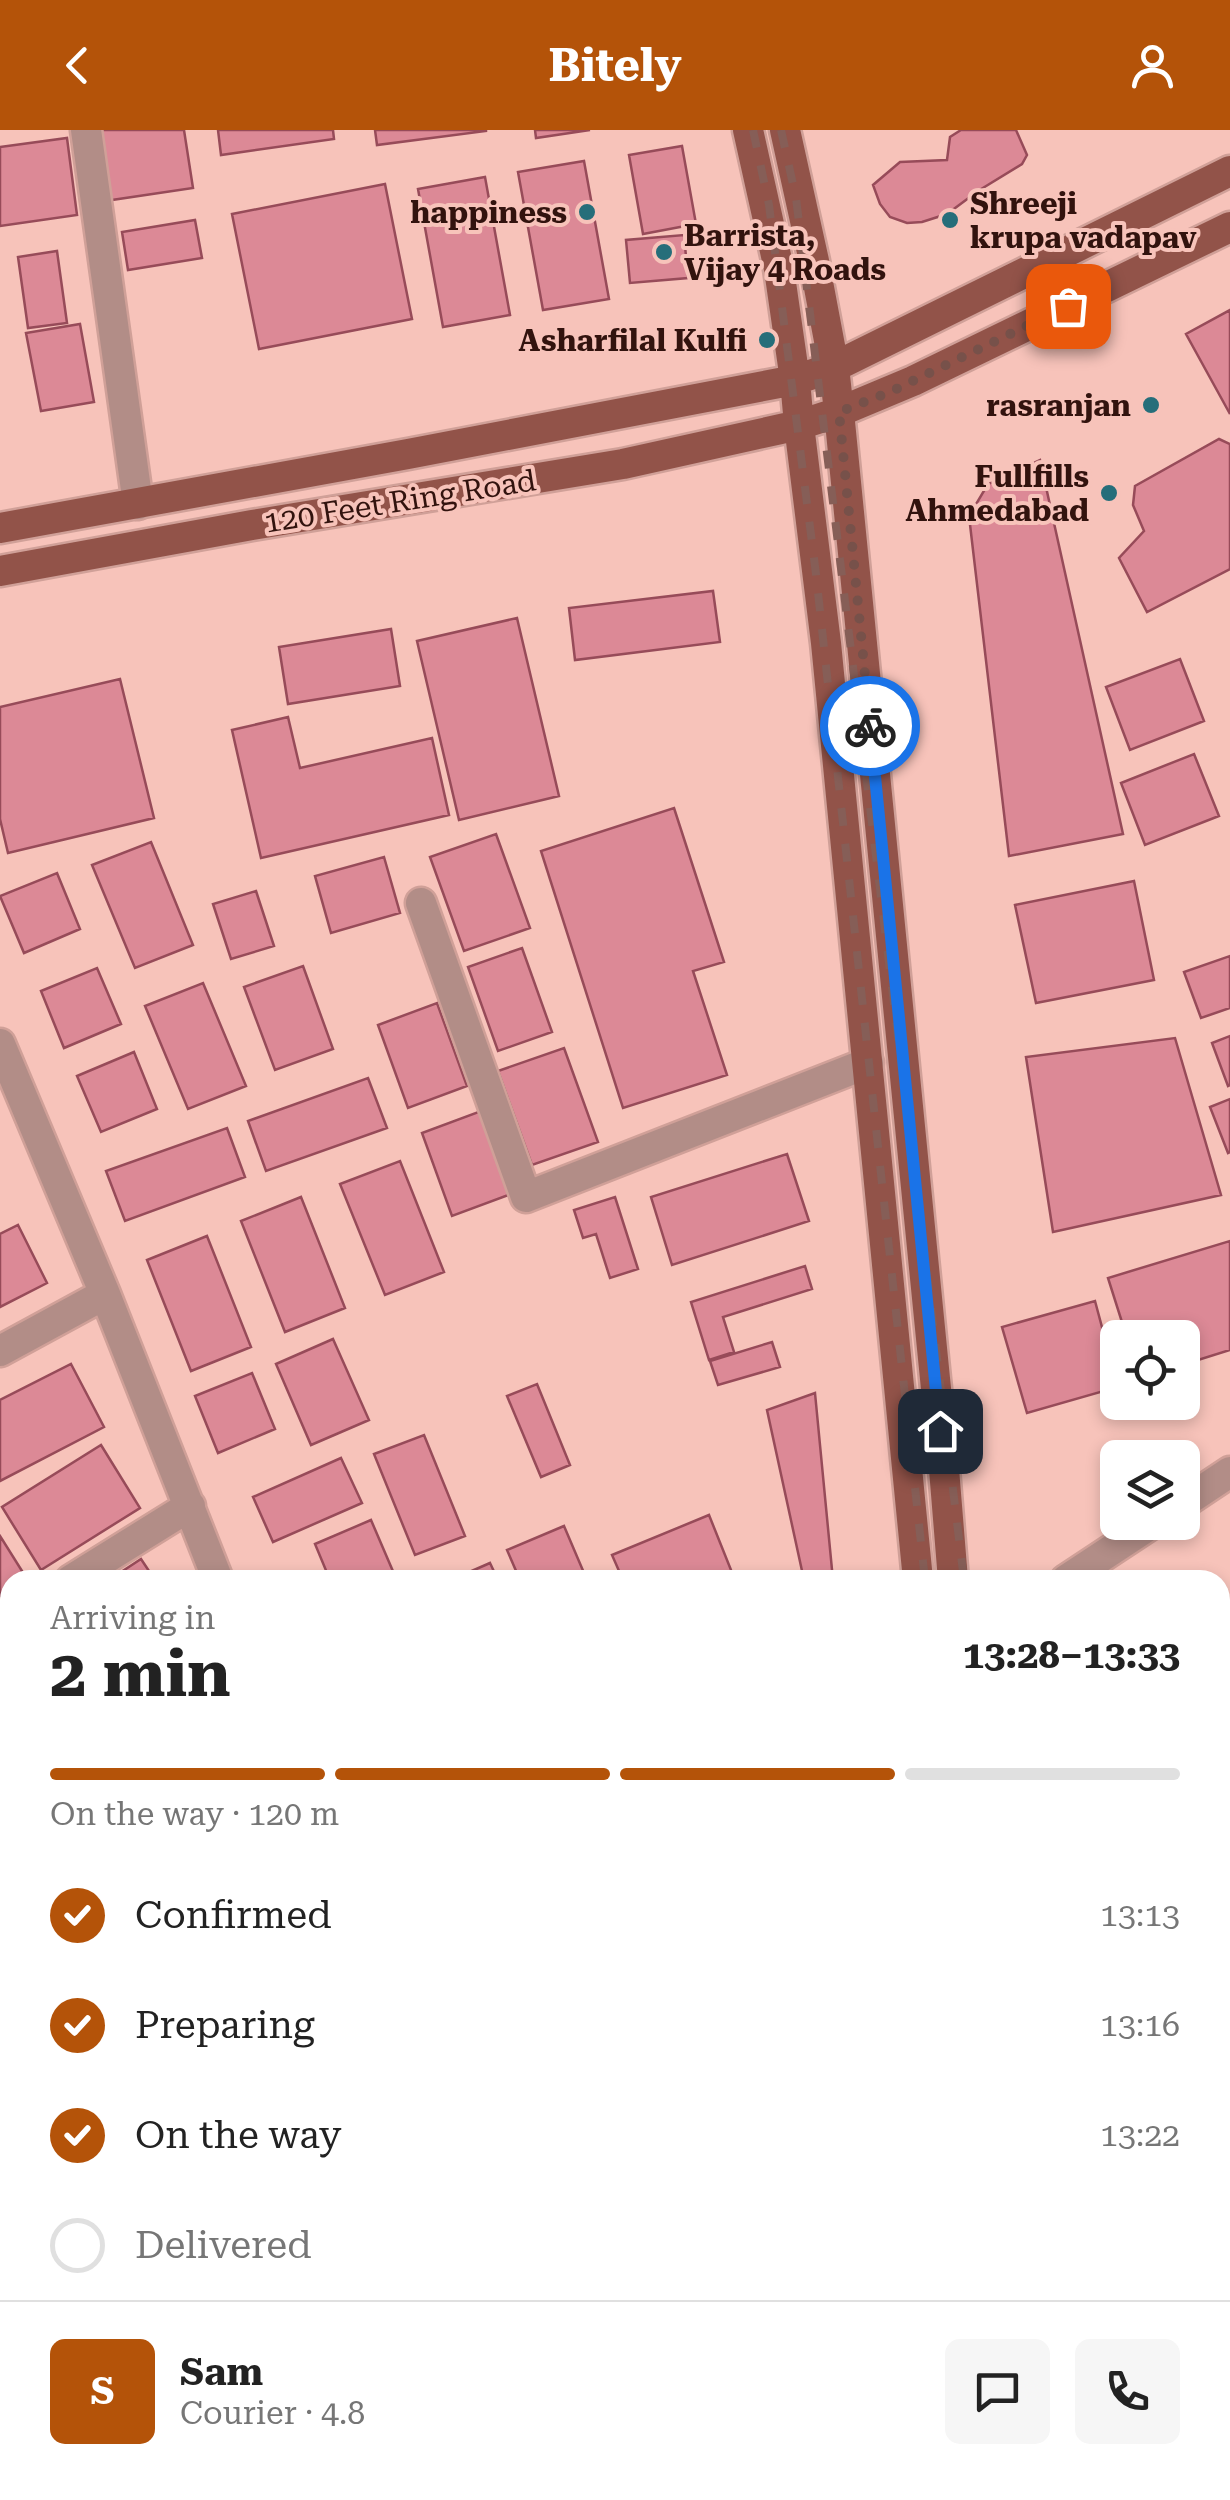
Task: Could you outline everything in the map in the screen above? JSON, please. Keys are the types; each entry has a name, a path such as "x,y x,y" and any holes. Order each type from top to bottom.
{"main road":[{"path":"748,130 779,269 826,643 917,1570"},
{"path":"785,130 834,367 952,1570"},
{"path":"834,367 1230,171"},
{"path":"839,412 902,386 1230,226"},
{"name":"120 Feet Ring Road","path":"0,528 795,380 834,367"},
{"name":"120 Feet Ring Road","path":"0,571 622,464 799,426 839,412"}],"street":[{"path":"86,130 138,504"},
{"path":"421,903 526,1197 868,1064"},
{"path":"0,1045 105,1294 214,1570"},
{"path":"0,1352 105,1294"},
{"path":"1200,1492 1230,1472"},
{"path":"87,1570 190,1506"},
{"path":"1081,1570 1127,1540"}],"building":[{"path":"95,130 184,130 193,188 105,201"},
{"path":"218,130 333,130 334,139 221,155"},
{"path":"375,130 486,130 486,131 377,145"},
{"path":"535,130 590,130 536,138"},
{"path":"961,130 1016,130 1027,155 1022,164 947,214 907,223 890,217 873,185 900,162 947,160 950,137"},
{"path":"67,138 77,215 0,226 0,147"},
{"path":"682,146 696,224 643,234 629,155"},
{"path":"584,161 609,299 543,310 518,172"},
{"path":"485,177 510,315 443,327 418,189"},
{"path":"385,184 412,319 259,349 232,214"},
{"path":"195,220 202,258 128,270 122,232"},
{"path":"684,235 688,278 630,283 626,240"},
{"path":"57,251 67,323 28,328 18,257"},
{"path":"1230,310 1230,414 1186,334"},
{"path":"80,324 94,402 41,411 26,333"},
{"path":"1219,439 1230,444 1230,569 1147,612 1119,558 1144,531 1133,505 1135,486"},
{"path":"1040,460 1123,834 1009,856 969,516 988,484"},
{"path":"713,591 720,642 575,660 569,608"},
{"path":"517,618 559,796 459,820 417,641"},
{"path":"391,629 400,686 288,704 279,647"},
{"path":"1180,659 1204,721 1130,750 1106,687"},
{"path":"120,679 154,818 8,853 0,819 0,707"},
{"path":"288,717 300,768 432,738 449,815 261,858 232,730"},
{"path":"1194,754 1219,816 1145,845 1121,783"},
{"path":"674,808 724,962 693,971 727,1075 623,1108 541,851"},
{"path":"496,834 530,928 464,951 430,857"},
{"path":"151,842 193,945 135,968 92,865"},
{"path":"384,857 400,913 331,933 315,876"},
{"path":"57,873 80,929 24,953 0,896"},
{"path":"1134,881 1154,980 1036,1003 1015,905"},
{"path":"256,891 274,946 231,959 213,904"},
{"path":"522,948 552,1032 498,1051 468,967"},
{"path":"1230,956 1230,1008 1201,1018 1184,972"},
{"path":"303,966 333,1049 275,1070 244,987"},
{"path":"97,968 121,1024 64,1048 41,991"},
{"path":"203,983 246,1086 188,1109 145,1006"},
{"path":"437,1003 467,1086 408,1108 378,1025"},
{"path":"1230,1036 1230,1085 1228,1086 1212,1043"},
{"path":"1175,1038 1221,1195 1053,1232 1026,1057"},
{"path":"564,1048 598,1142 532,1165 498,1071"},
{"path":"134,1052 157,1109 101,1132 77,1076"},
{"path":"368,1078 387,1128 266,1171 248,1121"},
{"path":"1230,1099 1230,1152 1228,1153 1210,1107"},
{"path":"481,1111 511,1194 452,1216 422,1133"},
{"path":"227,1128 245,1177 125,1221 106,1171"},
{"path":"787,1154 809,1221 672,1265 651,1197"},
{"path":"400,1161 444,1272 385,1295 340,1184"},
{"path":"301,1197 345,1308 285,1332 241,1221"},
{"path":"615,1197 638,1269 610,1278 596,1234 583,1238 574,1210"},
{"path":"18,1225 47,1283 0,1307 0,1234"},
{"path":"207,1236 251,1347 191,1371 147,1260"},
{"path":"1230,1241 1230,1350 1200,1359 1200,1320 1121,1320 1108,1278"},
{"path":"805,1266 812,1289 723,1317 734,1352 709,1360 691,1302"},
{"path":"1095,1301 1100,1320 1100,1392 1027,1413 1002,1327"},
{"path":"333,1339 369,1420 311,1445 276,1364"},
{"path":"772,1342 780,1367 718,1385 710,1361"},
{"path":"71,1364 104,1427 0,1481 0,1400"},
{"path":"252,1373 275,1429 218,1453 195,1396"},
{"path":"537,1384 570,1465 541,1477 507,1396"},
{"path":"815,1393 832,1570 802,1570 767,1410"},
{"path":"424,1435 465,1536 415,1555 374,1454"},
{"path":"101,1445 140,1508 41,1570 2,1507"},
{"path":"341,1458 362,1503 273,1542 253,1497"},
{"path":"709,1515 731,1570 619,1570 612,1555"},
{"path":"371,1520 392,1570 326,1570 315,1544"},
{"path":"564,1526 583,1570 516,1570 507,1550"},
{"path":"0,1536 21,1570 0,1570"},
{"path":"141,1559 148,1570 124,1570"},
{"path":"490,1563 493,1570 474,1570"}],"railway":[{"path":"753,130 769,205 816,574 924,1570"},
{"path":"781,130 796,198 963,1570"}],"way so far":[{"path":"870,726 839,412 890,392 1068,306"}],"place":[{"name":"happiness","path":"587,212"},
{"name":"Shreeji krupa vadapav","path":"950,220"},
{"name":"Barrista, Vijay 4 Roads","path":"664,252"},
{"name":"Asharfilal Kulfi","path":"767,340"},
{"name":"rasranjan","path":"1151,405"},
{"name":"Fullfills Ahmedabad","path":"1109,493"}],"route":[{"path":"870,726 940,1431"}]}
